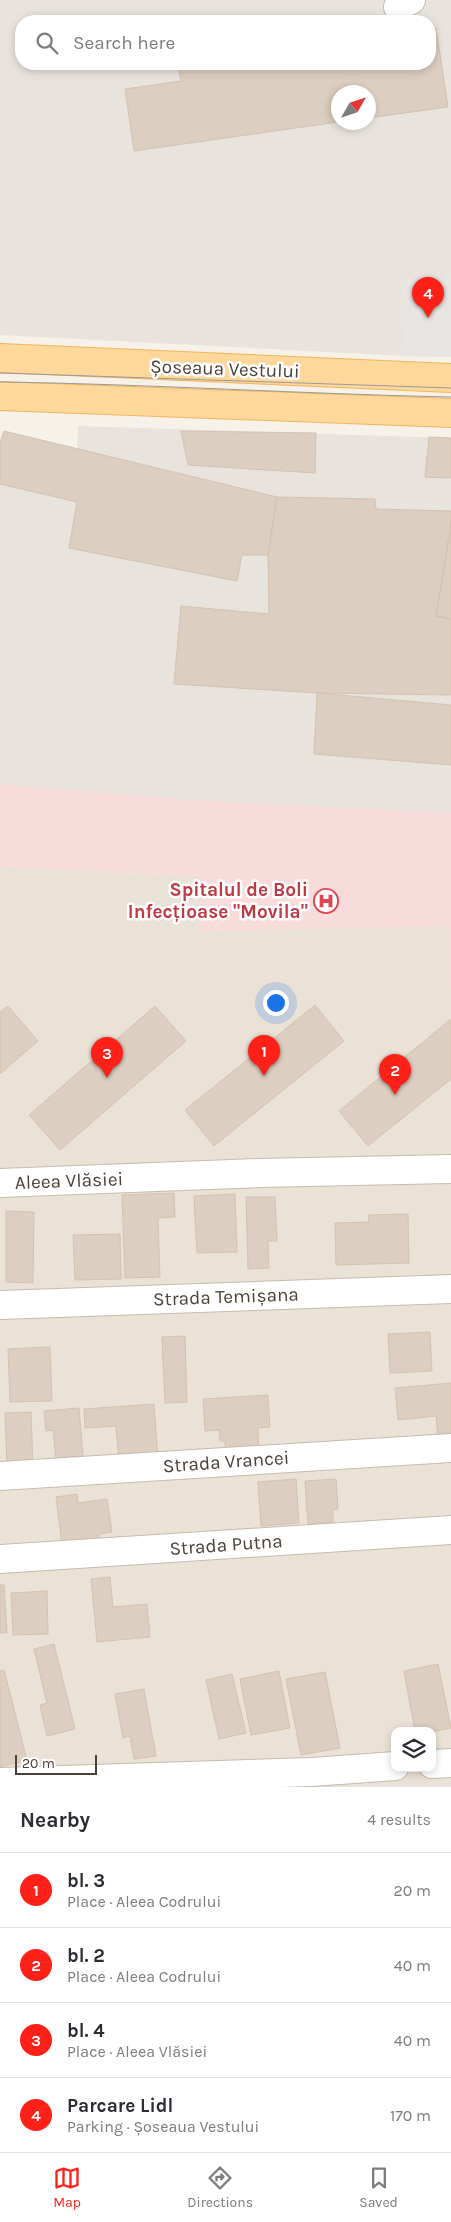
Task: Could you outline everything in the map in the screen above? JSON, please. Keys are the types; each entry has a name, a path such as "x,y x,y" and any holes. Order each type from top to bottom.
{"main road":[{"name":"Șoseaua Vestului","path":"0,358 451,378"},
{"name":"Șoseaua Vestului","path":"0,396 451,413"}],"street":[{"name":"Aleea Vlăsiei","path":"0,1183 451,1169"},
{"name":"Strada Temișana","path":"0,1305 451,1289"},
{"name":"Strada Vrancei","path":"0,1476 451,1448"},
{"name":"Strada Putna","path":"0,1559 451,1530"},
{"path":"436,1764 451,1763"},
{"path":"0,1782 312,1772 391,1766"}],"shaded area":[{"path":"0,0 451,0 451,275 404,280 406,356 0,335"},
{"path":"451,275 451,357 406,356 404,280"},
{"path":"78,426 451,438 451,813 189,800 0,784 0,442 4,431 77,449"},
{"name":"Spitalul de Boli Infecțioase \"Movila\"","path":"0,784 189,800 451,813 451,986 449,986 450,926 200,931 202,876 0,866"},
{"path":"0,866 203,876 200,931 451,925 451,1787 0,1787"}],"building":[{"path":"436,28 448,107 376,117 376,85 331,85 331,123 134,151 125,89 181,81 179,70 436,70"},
{"path":"4,431 277,497 268,555 242,555 237,581 69,548 77,502 0,484 0,442"},
{"path":"181,431 316,433 315,473 188,465"},
{"path":"429,437 451,438 451,478 425,477"},
{"path":"277,497 375,499 376,509 451,511 451,524 436,616 451,619 451,695 317,693 174,684 181,606 269,614 268,555"},
{"path":"451,524 451,619 436,616"},
{"path":"317,693 451,705 451,765 314,754"},
{"path":"315,1005 344,1041 214,1146 185,1110"},
{"path":"8,1006 38,1041 0,1074 0,1012"},
{"path":"155,1006 186,1041 60,1150 29,1115"},
{"path":"451,1019 451,1079 368,1146 339,1111"},
{"path":"174,1193 175,1217 158,1218 160,1277 125,1278 122,1195"},
{"path":"235,1194 237,1252 197,1253 194,1196"},
{"path":"246,1197 275,1197 277,1241 268,1241 269,1268 248,1269"},
{"path":"6,1211 34,1212 33,1283 6,1282"},
{"path":"408,1214 409,1263 336,1265 335,1223 369,1222 368,1215"},
{"path":"120,1234 121,1279 75,1280 73,1235"},
{"path":"430,1332 432,1371 390,1373 388,1334"},
{"path":"185,1336 187,1402 165,1403 162,1337"},
{"path":"50,1347 52,1401 10,1402 8,1349"},
{"path":"451,1383 451,1437 438,1438 436,1416 398,1420 395,1388"},
{"path":"268,1395 270,1427 258,1428 259,1453 226,1456 225,1441 220,1441 219,1430 205,1431 203,1399"},
{"path":"154,1404 158,1460 119,1462 116,1426 85,1428 84,1409"},
{"path":"79,1408 83,1456 56,1459 53,1430 46,1431 44,1411"},
{"path":"31,1412 33,1467 7,1468 5,1413"},
{"path":"296,1479 299,1523 261,1526 258,1482"},
{"path":"336,1479 338,1509 333,1510 333,1522 308,1524 305,1481"},
{"path":"77,1494 78,1503 107,1499 112,1532 99,1534 100,1540 62,1545 56,1497"},
{"path":"110,1577 113,1607 147,1604 150,1637 97,1642 91,1579"},
{"path":"0,1585 4,1585 7,1633 0,1633"},
{"path":"47,1591 48,1634 13,1635 11,1593"},
{"path":"54,1644 75,1729 47,1736 40,1705 47,1703 34,1649"},
{"path":"438,1664 451,1728 436,1731 436,1727 414,1727 404,1671"},
{"path":"4,1670 27,1760 0,1767 0,1671"},
{"path":"279,1671 290,1728 251,1735 240,1679"},
{"path":"325,1672 340,1748 301,1755 286,1679"},
{"path":"232,1674 246,1733 219,1739 206,1680"},
{"path":"144,1689 156,1756 134,1759 130,1736 123,1738 115,1694"}],"tram line":[{"path":"0,373 451,388"},
{"path":"0,382 451,397"}],"place":[{"name":"Parcare Lidl","path":"428,318"},
{"name":"Spitalul de Boli Infecțioase \"Movila\"","path":"326,901"},
{"name":"bl. 3","path":"264,1076"},
{"name":"bl. 4","path":"107,1078"},
{"name":"bl. 2","path":"395,1095"}]}
